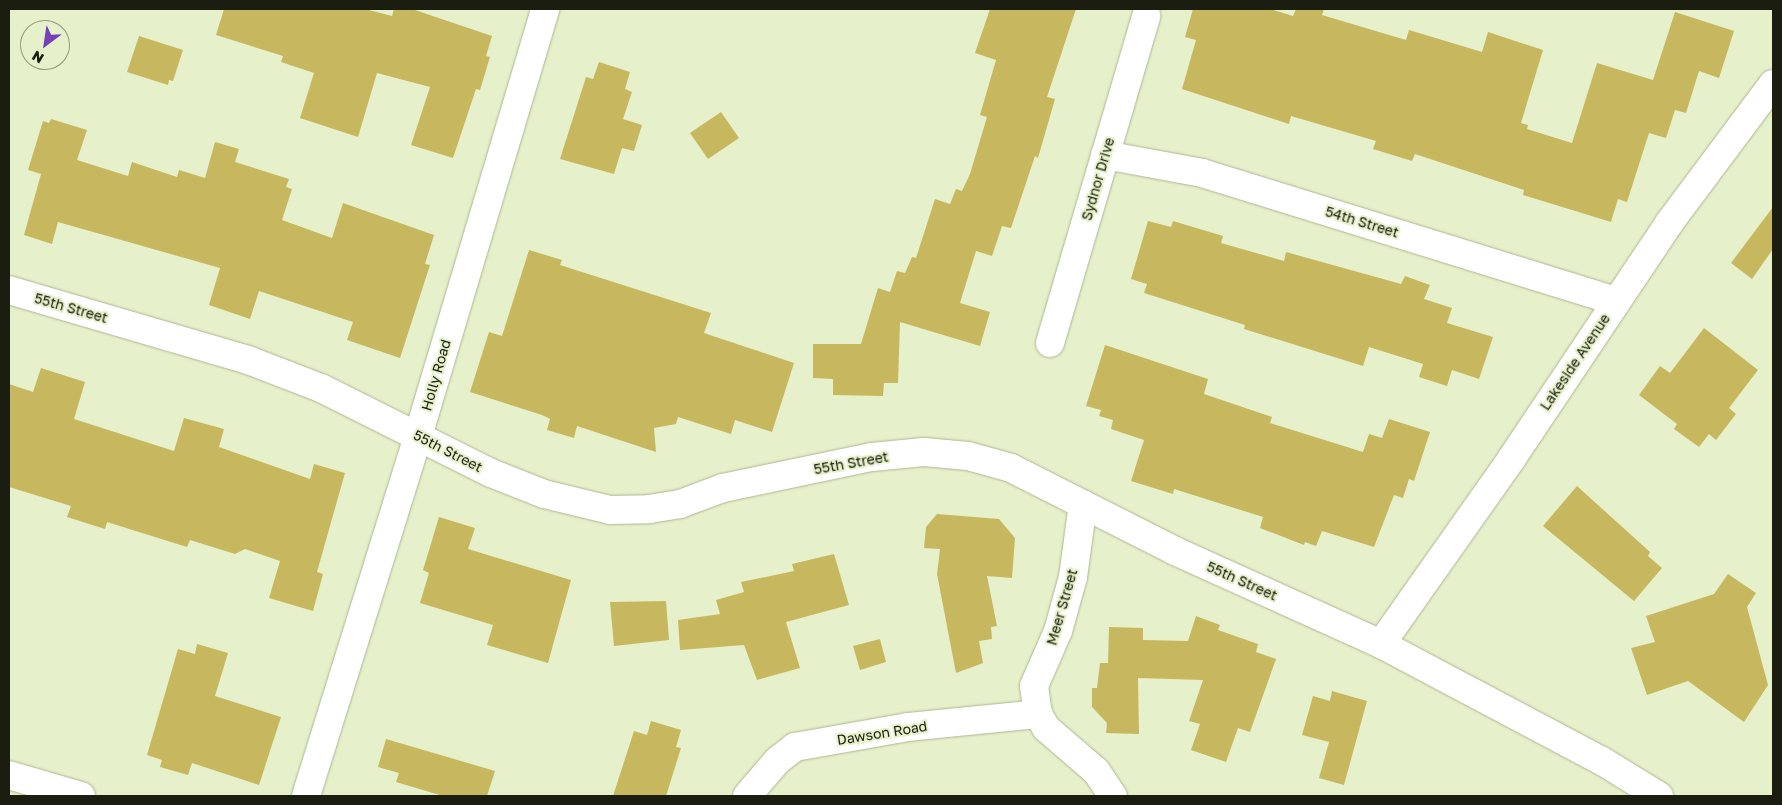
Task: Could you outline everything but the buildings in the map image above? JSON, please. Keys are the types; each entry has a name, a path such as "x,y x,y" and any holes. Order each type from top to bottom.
{"street":[{"name":"Holly Road","path":"306,796 418,436 544,9"},
{"name":"Sydnor Drive","path":"1050,342 1146,16"},
{"name":"Lakeside Avenue","path":"1381,644 1512,458 1670,222 1773,84"},
{"name":"54th Street","path":"1105,155 1202,173 1616,301"},
{"name":"55th Street","path":"9,290 248,360 321,388 491,473 544,494 610,510 649,510 680,504 723,488 872,457 924,452 968,456 1010,468 1175,551 1381,644 1602,761 1659,796"},
{"name":"Meer Street","path":"1083,504 1068,595 1058,631 1034,686 1038,714 1046,728 1061,744 1096,771 1113,796"},
{"name":"Dawson Road","path":"747,796 777,761 795,747 908,727 1038,714"},
{"path":"9,775 80,796"}]}
